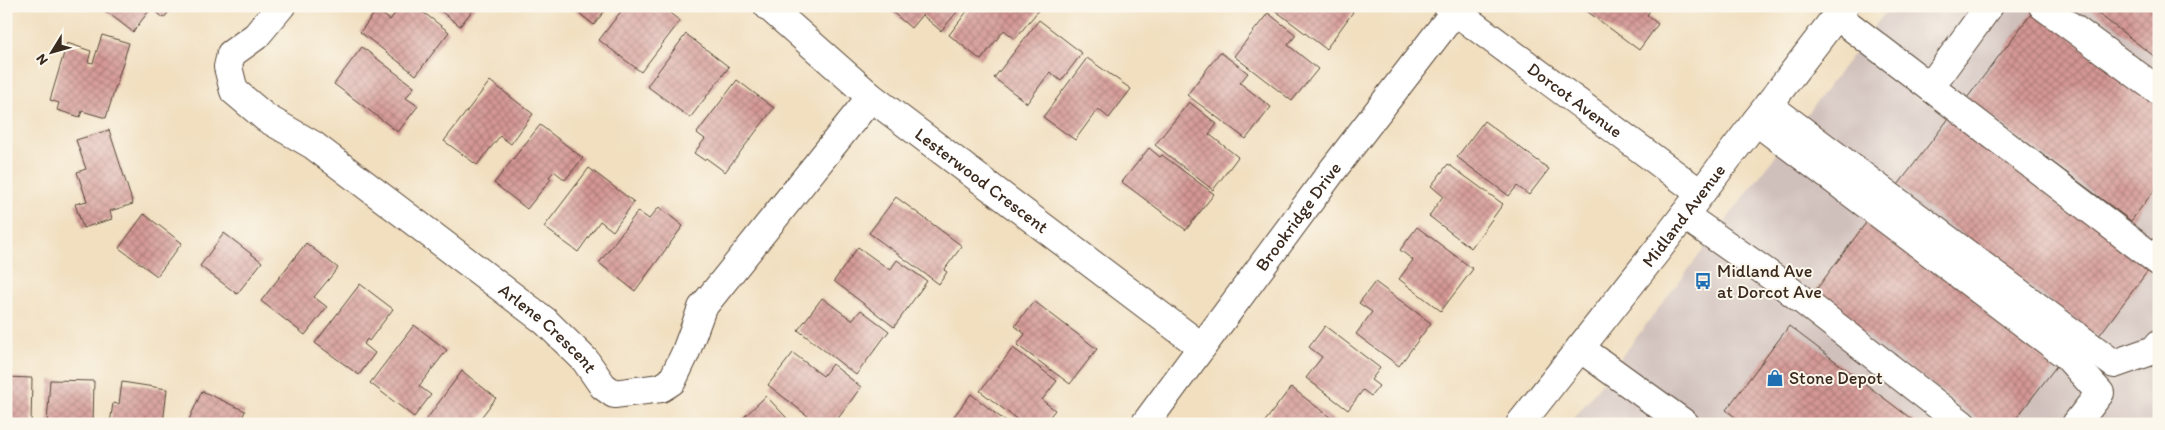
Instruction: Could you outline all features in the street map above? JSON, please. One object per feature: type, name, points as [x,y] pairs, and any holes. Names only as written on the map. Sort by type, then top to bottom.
[{"type":"street","name":"Arlene Crescent","points":[[281,6],[256,36],[231,54],[228,67],[234,91],[266,118],[313,145],[545,321],[584,360],[603,386],[614,394],[660,388],[672,381],[685,354],[702,308],[871,97]]},
{"type":"street","name":"Lesterwood Crescent","points":[[768,6],[871,97],[1202,347]]},
{"type":"street","points":[[1938,76],[1989,6]]},
{"type":"street","points":[[2043,6],[2159,91]]},
{"type":"street","name":"Dorcot Avenue","points":[[1454,8],[1700,193]]},
{"type":"street","name":"Brookridge Drive","points":[[1145,424],[1454,8]]},
{"type":"street","points":[[1840,11],[2159,262]]},
{"type":"street","name":"Midland Avenue","points":[[1520,424],[1684,215],[1840,11]]},
{"type":"street","points":[[1762,113],[2114,364],[2154,350],[2159,344]]},
{"type":"street","points":[[1762,113],[2066,355],[2100,393],[2076,424]]},
{"type":"street","points":[[1684,215],[1774,278],[1962,424]]},
{"type":"street","points":[[1580,348],[1684,424]]},
{"type":"shaded area","points":[[1890,6],[2159,6],[2159,424],[1570,424]]},
{"type":"building","points":[[99,6],[173,6],[164,18],[151,8],[133,32]]},
{"type":"building","points":[[401,6],[415,6],[449,32],[416,75],[360,32],[377,10],[390,20]]},
{"type":"building","points":[[434,6],[476,6],[460,26]]},
{"type":"building","points":[[570,6],[608,6],[594,25]]},
{"type":"building","points":[[625,6],[661,6],[680,21],[641,72],[599,40]]},
{"type":"building","points":[[892,6],[962,6],[941,31],[922,15],[911,28],[890,10]]},
{"type":"building","points":[[971,6],[1032,6],[1038,11],[1015,39],[1004,30],[981,60],[949,35]]},
{"type":"building","points":[[1274,6],[1346,6],[1353,12],[1326,49],[1272,8]]},
{"type":"building","points":[[1580,6],[1653,6],[1647,15],[1658,24],[1639,50]]},
{"type":"building","points":[[2087,6],[2159,6],[2159,60],[2104,18]]},
{"type":"building","points":[[2034,10],[2159,104],[2159,184],[2131,221],[1967,98]]},
{"type":"building","points":[[1268,13],[1296,35],[1288,45],[1318,69],[1292,101],[1234,56]]},
{"type":"building","points":[[1039,20],[1082,53],[1061,81],[1050,72],[1027,103],[994,78]]},
{"type":"building","points":[[686,34],[729,67],[690,118],[647,86]]},
{"type":"building","points":[[102,35],[129,43],[106,118],[82,111],[80,117],[57,110],[59,103],[50,100],[67,43],[91,51],[88,62],[93,63]]},
{"type":"building","points":[[362,47],[414,87],[406,98],[418,106],[398,132],[334,84]]},
{"type":"building","points":[[1220,52],[1248,73],[1240,83],[1271,107],[1246,139],[1187,95]]},
{"type":"building","points":[[1087,58],[1131,89],[1109,118],[1098,109],[1075,140],[1043,117]]},
{"type":"building","points":[[737,80],[774,108],[725,172],[706,158],[704,160],[694,153],[705,139],[697,133]]},
{"type":"building","points":[[490,81],[533,114],[511,144],[500,136],[477,165],[444,141]]},
{"type":"building","points":[[1189,102],[1217,124],[1209,134],[1238,157],[1213,190],[1155,145]]},
{"type":"building","points":[[1953,113],[2153,264],[2098,337],[1898,185]]},
{"type":"building","points":[[1484,121],[1549,169],[1529,195],[1517,186],[1509,196],[1457,157]]},
{"type":"building","points":[[540,125],[583,158],[565,180],[554,171],[549,177],[551,179],[527,209],[494,183]]},
{"type":"building","points":[[109,130],[133,204],[110,211],[112,219],[83,228],[75,204],[87,201],[77,172],[86,169],[76,140]]},
{"type":"building","points":[[1149,148],[1160,157],[1162,155],[1214,194],[1186,230],[1122,182]]},
{"type":"building","points":[[1448,164],[1503,204],[1471,248],[1429,216],[1443,196],[1431,186]]},
{"type":"building","points":[[589,168],[634,202],[613,231],[600,221],[578,252],[544,227]]},
{"type":"building","points":[[896,197],[962,246],[944,270],[947,272],[939,284],[869,233]]},
{"type":"building","points":[[659,207],[683,226],[635,291],[599,263],[638,211],[649,219]]},
{"type":"building","points":[[144,214],[182,243],[157,276],[119,248]]},
{"type":"building","points":[[1871,216],[2061,360],[2012,424],[1985,424],[1813,294]]},
{"type":"building","points":[[1417,227],[1473,269],[1441,311],[1399,279],[1413,260],[1400,250]]},
{"type":"building","points":[[224,233],[262,262],[237,294],[200,266]]},
{"type":"building","points":[[306,243],[338,268],[314,297],[327,307],[305,335],[261,301]]},
{"type":"building","points":[[858,247],[890,270],[897,260],[927,281],[894,327],[834,281]]},
{"type":"building","points":[[1375,282],[1431,323],[1399,366],[1356,334],[1372,312],[1359,303]]},
{"type":"building","points":[[360,284],[393,309],[369,341],[367,339],[364,344],[375,353],[359,375],[315,343]]},
{"type":"building","points":[[822,298],[852,320],[861,310],[889,331],[856,375],[798,330]]},
{"type":"building","points":[[1034,301],[1097,349],[1070,384],[1017,345],[1025,334],[1015,326]]},
{"type":"building","points":[[414,325],[447,350],[419,386],[431,395],[414,417],[370,383]]},
{"type":"building","points":[[1325,326],[1380,368],[1371,380],[1379,386],[1371,396],[1363,390],[1348,410],[1306,378],[1322,357],[1309,347]]},
{"type":"building","points":[[1789,326],[1918,424],[1744,424],[1726,410]]},
{"type":"building","points":[[1013,348],[1057,381],[1042,400],[1055,410],[1044,424],[1023,424],[980,391]]},
{"type":"building","points":[[793,353],[823,376],[832,364],[861,387],[834,424],[818,424],[768,385]]},
{"type":"building","points":[[462,371],[496,398],[476,424],[423,424]]},
{"type":"building","points":[[6,377],[32,378],[31,424],[6,424]]},
{"type":"building","points":[[50,380],[94,381],[93,424],[47,424]]},
{"type":"building","points":[[122,382],[167,389],[163,424],[110,424],[113,403],[119,404]]},
{"type":"building","points":[[1291,387],[1313,404],[1339,424],[1263,424]]},
{"type":"building","points":[[202,391],[245,411],[240,424],[187,424]]},
{"type":"building","points":[[971,394],[991,410],[1009,424],[948,424]]},
{"type":"building","points":[[766,396],[792,424],[743,424],[740,421]]},
{"type":"place","name":"Midland Ave at Dorcot Ave","points":[[1703,281]]},
{"type":"place","name":"Stone Depot","points":[[1775,378]]}]
